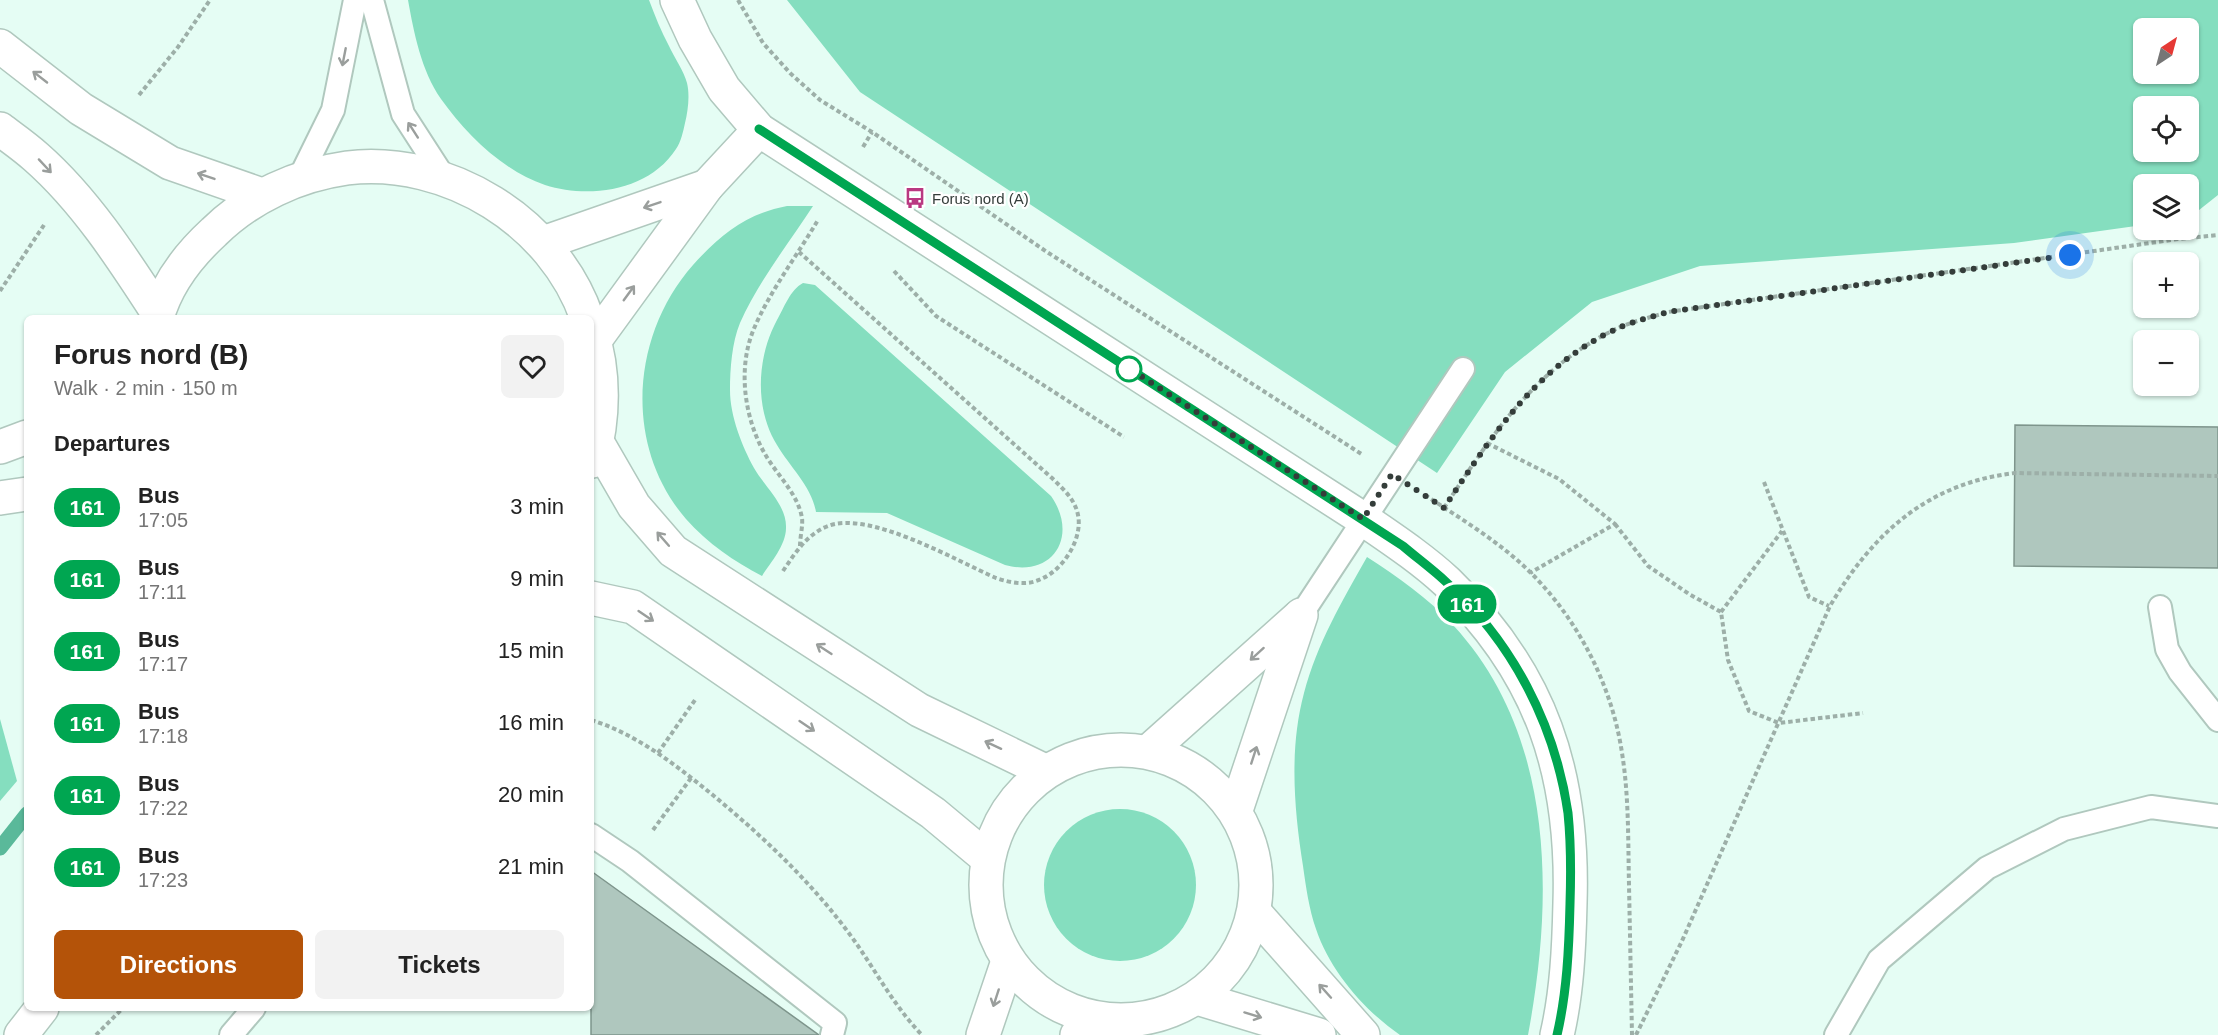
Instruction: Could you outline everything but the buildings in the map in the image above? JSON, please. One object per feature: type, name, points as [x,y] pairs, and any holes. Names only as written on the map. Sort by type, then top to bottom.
[{"type":"street","points":[[677,0],[695,39],[724,89],[759,129],[1403,546],[1446,582],[1478,615],[1509,655],[1537,704],[1553,748],[1568,813],[1569,943],[1557,1035]]},
{"type":"street","points":[[0,46],[81,109],[170,163],[262,195]]},
{"type":"street","points":[[0,129],[38,158],[82,206],[119,254],[156,315]]},
{"type":"street","points":[[594,325],[707,186],[759,129]]},
{"type":"street","points":[[157,315],[176,277],[200,245],[228,218],[262,195],[299,179],[348,168],[397,168],[445,179],[481,195],[514,217],[543,243],[566,272],[585,315]]},
{"type":"street","points":[[543,243],[707,186]]},
{"type":"street","points":[[594,344],[600,374],[601,408],[594,453],[634,506],[673,551],[919,710],[1046,771]]},
{"type":"street","points":[[0,447],[24,438]]},
{"type":"street","points":[[0,498],[24,494]]},
{"type":"street","points":[[594,599],[633,607],[933,813],[987,858]]},
{"type":"street","points":[[1149,751],[1301,615]]},
{"type":"street","points":[[1236,810],[1301,615]]},
{"type":"street","points":[[1095,751],[1149,751],[1198,772],[1236,810],[1256,860],[1255,913],[1234,962],[1197,999],[1148,1019],[1086,1027],[1046,999],[1008,961],[987,911],[987,858],[1007,809],[1046,771],[1095,751]]},
{"type":"street","points":[[1255,913],[1364,1035]]},
{"type":"street","points":[[983,1035],[1008,961]]},
{"type":"street","points":[[1197,999],[1319,1035]]},
{"type":"street","points":[[21,1035],[40,1011]]},
{"type":"lane","points":[[299,179],[333,110],[355,0]]},
{"type":"lane","points":[[372,0],[403,114],[445,179]]},
{"type":"lane","points":[[1301,615],[1462,369]]},
{"type":"lane","points":[[2160,607],[2167,648],[2180,672],[2218,720]]},
{"type":"lane","points":[[1836,1035],[1880,960],[1987,868],[2064,829],[2151,807],[2218,816]]},
{"type":"lane","points":[[594,837],[630,861],[835,1023],[832,1035]]},
{"type":"lane","points":[[231,1035],[251,1011]]},
{"type":"path","points":[[133,102],[178,47],[210,0]]},
{"type":"path","points":[[738,0],[763,43],[790,73],[820,100],[872,132],[1047,252],[1444,508],[1487,443],[1528,392],[1562,363],[1612,331],[1668,312],[2178,239],[2218,236]]},
{"type":"path","points":[[800,546],[802,518],[792,493],[766,457],[752,424],[745,395],[745,362],[753,331],[821,216]]},
{"type":"path","points":[[0,291],[44,224]]},
{"type":"path","points":[[782,572],[800,546],[815,533],[829,525],[854,522],[877,526],[996,578],[1015,584],[1040,580],[1050,574],[1066,558],[1077,537],[1078,516],[1070,496],[1052,477],[799,252]]},
{"type":"path","points":[[887,263],[936,316],[1124,437]]},
{"type":"path","points":[[1487,443],[1559,479],[1615,524],[1648,566],[1689,594],[1721,612]]},
{"type":"path","points":[[1636,1035],[1682,941],[1830,606],[1849,573],[1892,526],[1942,494],[1992,476],[2015,473],[2218,476]]},
{"type":"path","points":[[1764,482],[1809,597],[1830,606]]},
{"type":"path","points":[[1530,573],[1615,524]]},
{"type":"path","points":[[1782,531],[1721,612],[1728,660],[1749,711],[1779,723],[1863,712]]},
{"type":"path","points":[[658,753],[696,698]]},
{"type":"path","points":[[594,721],[632,738],[658,753],[770,844],[808,883],[846,928],[900,1011],[922,1035]]},
{"type":"path","points":[[630,861],[691,778]]},
{"type":"path","points":[[96,1035],[120,1011]]},
{"type":"green space","points":[[408,0],[649,0],[687,83],[687,113],[678,146],[664,163],[650,174],[634,183],[617,188],[580,191],[545,185],[529,179],[487,150],[462,125],[441,99],[423,64]]},
{"type":"green space","points":[[787,0],[2218,0],[2218,195],[2199,210],[2199,174],[2133,174],[2133,226],[2014,243],[1700,266],[1592,302],[1505,372],[1437,473],[860,92]]},
{"type":"green space","points":[[787,206],[813,206],[747,308],[735,339],[730,373],[732,410],[741,441],[754,468],[783,511],[785,520],[784,541],[762,576],[732,558],[703,536],[686,519],[666,490],[652,458],[644,425],[643,391],[647,357],[657,324],[672,293],[693,265],[735,227],[759,214]]},
{"type":"green space","points":[[803,283],[815,285],[1051,496],[1059,511],[1062,525],[1061,539],[1056,550],[1048,559],[1036,565],[1022,567],[1005,565],[887,513],[816,512],[810,494],[770,431],[764,415],[761,382],[765,350],[770,334],[791,295]]},
{"type":"green space","points":[[1367,557],[1412,588],[1453,625],[1487,669],[1511,716],[1528,767],[1538,820],[1543,874],[1542,928],[1528,1035],[1400,1035],[1361,1002],[1330,960],[1316,929],[1307,890],[1295,801],[1295,757],[1299,714],[1309,675],[1323,640]]},
{"type":"green space","points":[[0,719],[17,781],[0,801]]},
{"type":"green space","points":[[1120,809],[1135,810],[1149,815],[1174,831],[1190,856],[1195,870],[1195,900],[1190,914],[1174,939],[1149,955],[1135,960],[1120,961],[1105,960],[1091,955],[1066,939],[1050,914],[1045,900],[1044,885],[1045,870],[1050,856],[1066,831],[1091,815],[1105,810]]},
{"type":"waterway","points":[[0,848],[24,818]]},
{"type":"bus line","name":"161","points":[[759,129],[1403,546],[1446,582],[1478,615],[1509,655],[1537,704],[1553,748],[1568,813],[1569,943],[1557,1035]]},
{"type":"place","name":"Forus nord (A)","points":[[915,198]]},
{"type":"route","points":[[1129,369],[1122,364],[1363,519],[1392,474],[1444,508],[1487,443],[1528,392],[1553,370],[1612,331],[1668,312],[2070,255]]}]
